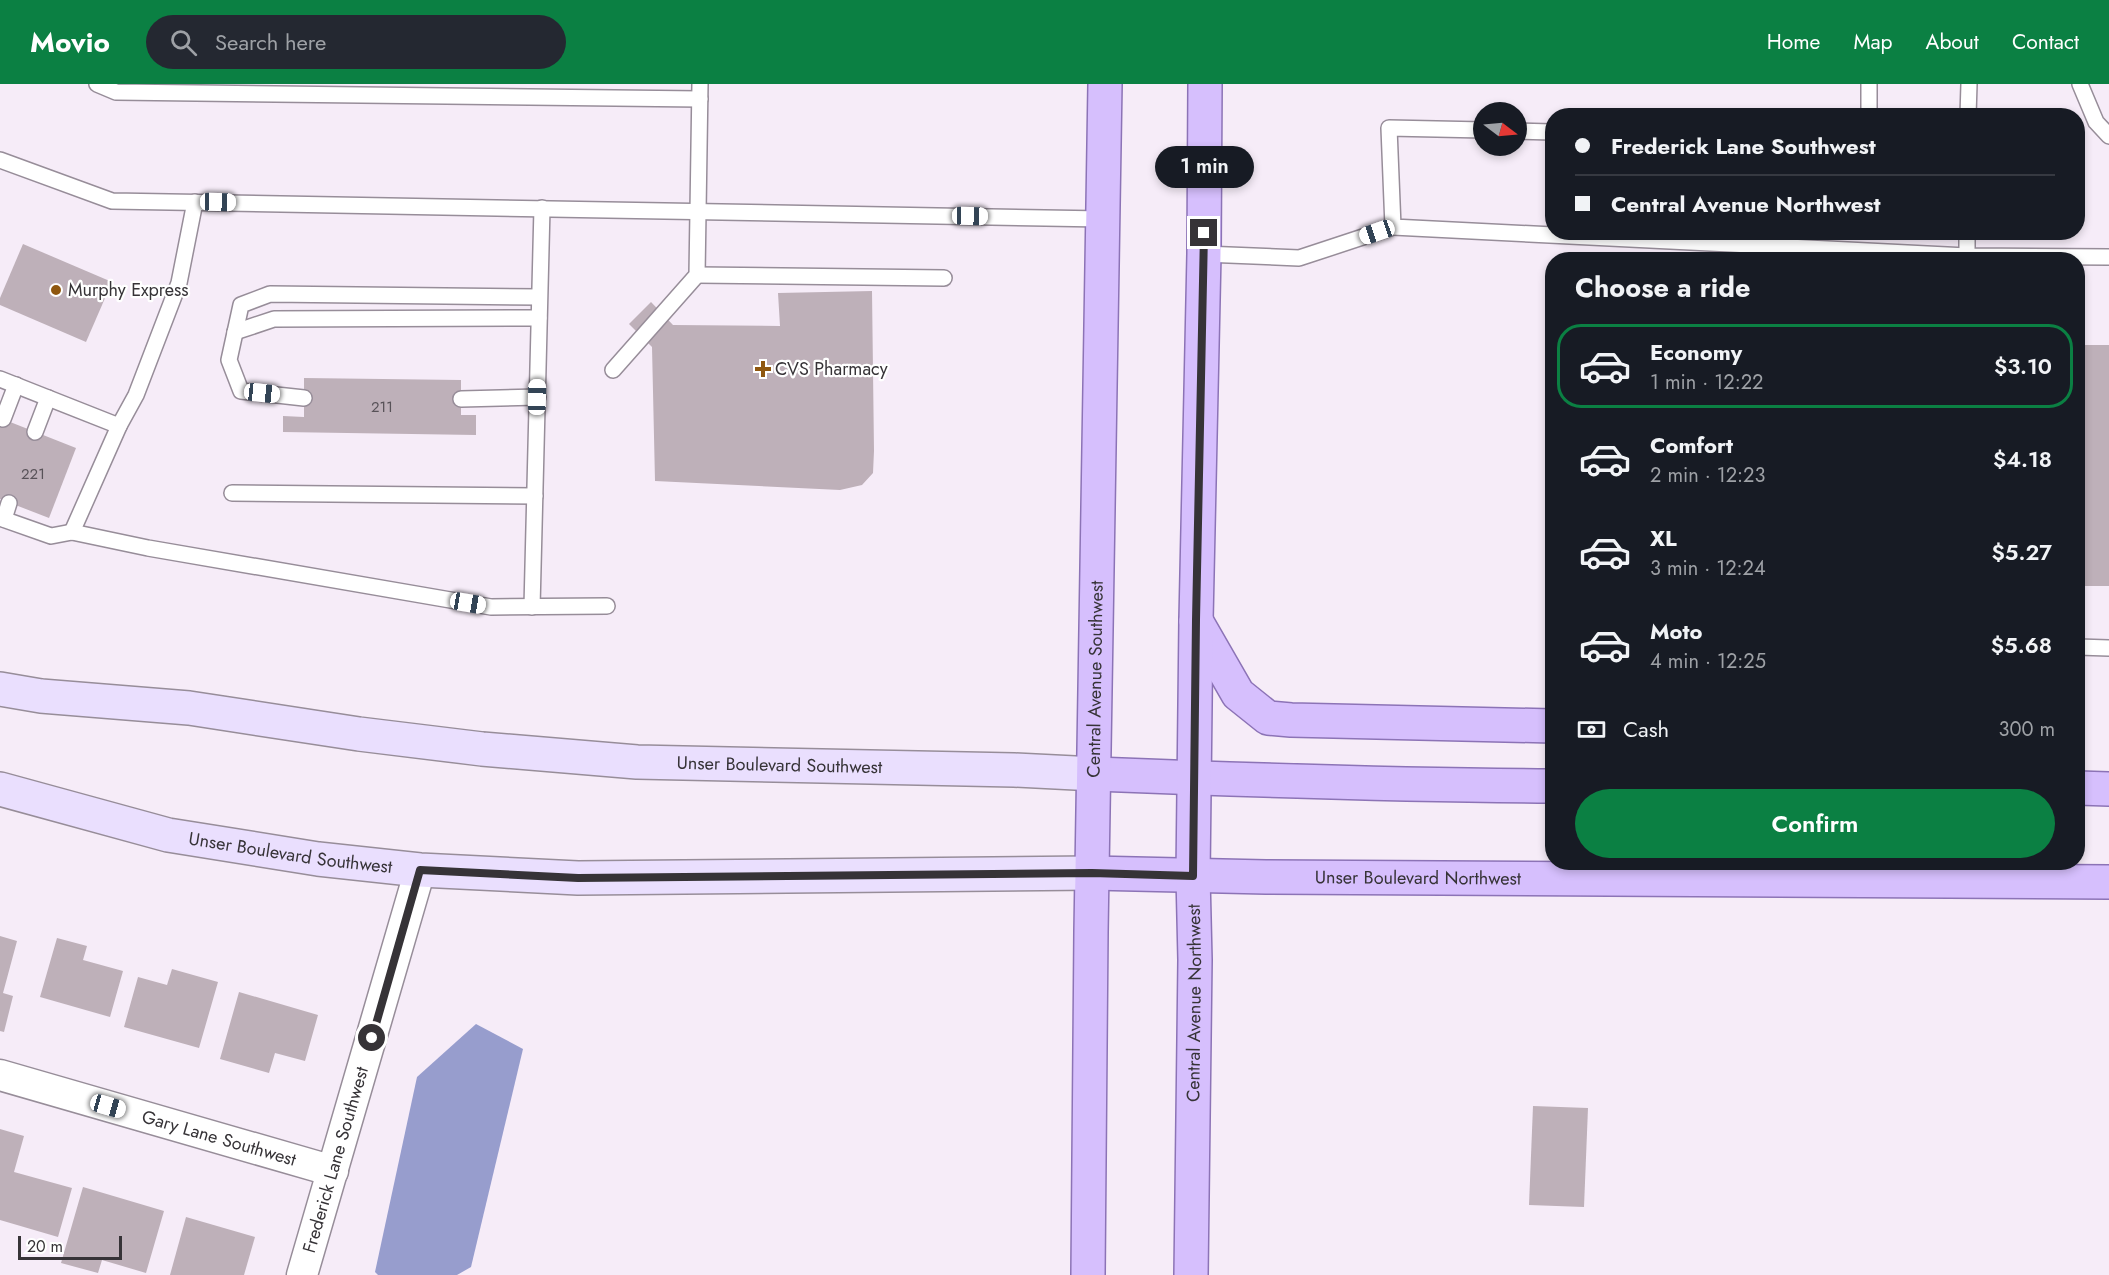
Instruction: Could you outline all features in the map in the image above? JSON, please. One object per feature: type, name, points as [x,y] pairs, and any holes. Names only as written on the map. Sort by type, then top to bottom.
[{"type":"main road","name":"Central Avenue Southwest","points":[[1088,1275],[1105,84]]},
{"type":"main road","name":"Central Avenue Northwest","points":[[1191,1275],[1195,960],[1194,778],[1204,254],[1204,84]]},
{"type":"main road","points":[[1196,620],[1238,694],[1269,718],[1545,726]]},
{"type":"main road","name":"Unser Boulevard Southwest","points":[[0,689],[41,696],[189,708],[359,734],[482,749],[625,761],[1095,774]]},
{"type":"main road","points":[[1095,774],[1388,785],[1545,786]]},
{"type":"main road","name":"Unser Boulevard Southwest","points":[[0,789],[168,835],[318,859],[420,870],[578,878],[1092,873]]},
{"type":"main road","points":[[2085,789],[2109,789]]},
{"type":"main road","name":"Unser Boulevard Northwest","points":[[1092,873],[1193,876],[2109,882]]},
{"type":"street","name":"Frederick Lane Southwest","points":[[302,1275],[420,870]]},
{"type":"street","name":"Gary Lane Southwest","points":[[0,1076],[333,1171]]},
{"type":"lane","points":[[97,84],[116,92],[700,92],[697,275],[613,370]]},
{"type":"lane","points":[[1869,84],[1869,108]]},
{"type":"lane","points":[[1968,108],[1969,84]]},
{"type":"lane","points":[[2080,84],[2096,122],[2109,136]]},
{"type":"lane","points":[[1393,227],[1389,128],[1473,130]]},
{"type":"lane","points":[[1527,131],[1545,132]]},
{"type":"lane","points":[[0,160],[112,201],[1103,219]]},
{"type":"lane","points":[[72,532],[119,426],[136,395],[179,283],[195,202]]},
{"type":"lane","points":[[532,607],[542,208]]},
{"type":"lane","points":[[1204,254],[1299,258],[1393,227],[1545,237]]},
{"type":"lane","points":[[1582,240],[1756,252]]},
{"type":"lane","points":[[2085,257],[2109,257]]},
{"type":"lane","points":[[697,275],[944,278]]},
{"type":"lane","points":[[304,398],[241,391],[229,360],[241,305],[270,294],[538,297]]},
{"type":"lane","points":[[235,332],[274,319],[539,318]]},
{"type":"lane","points":[[0,379],[119,426]]},
{"type":"lane","points":[[3,419],[16,385]]},
{"type":"lane","points":[[461,399],[537,397]]},
{"type":"lane","points":[[35,432],[48,398]]},
{"type":"lane","points":[[232,493],[535,496]]},
{"type":"lane","points":[[9,502],[2,518],[51,536],[72,532],[148,548],[491,607],[607,606]]},
{"type":"lane","points":[[2085,647],[2109,648]]},
{"type":"water","points":[[476,1024],[523,1049],[471,1267],[457,1275],[378,1275],[375,1272],[417,1077]]},
{"type":"building","name":"Murphy Express","points":[[23,244],[112,282],[86,342],[0,305],[0,298]]},
{"type":"building","name":"CVS Pharmacy","points":[[872,291],[873,473],[862,485],[840,490],[655,481],[652,347],[629,324],[651,302],[673,325],[780,326],[778,293]]},
{"type":"building","points":[[2085,345],[2109,345],[2109,586],[2085,586]]},
{"type":"building","points":[[304,378],[461,380],[461,415],[476,415],[476,435],[283,432],[283,416],[304,417]]},
{"type":"building","points":[[0,418],[76,448],[49,518],[0,499]]},
{"type":"building","points":[[0,936],[17,941],[3,993],[13,996],[4,1032],[0,1031]]},
{"type":"building","points":[[57,938],[87,946],[83,960],[123,971],[110,1017],[40,997]]},
{"type":"building","points":[[172,969],[218,982],[199,1048],[124,1027],[138,977],[167,985]]},
{"type":"building","points":[[239,992],[318,1015],[305,1061],[275,1053],[269,1073],[220,1059]]},
{"type":"building","points":[[1533,1106],[1588,1108],[1584,1207],[1529,1205]]},
{"type":"building","points":[[0,1129],[24,1136],[14,1172],[72,1188],[58,1237],[0,1220]]},
{"type":"building","points":[[83,1187],[164,1211],[146,1273],[102,1260],[98,1273],[61,1263]]},
{"type":"building","points":[[186,1217],[255,1237],[244,1275],[170,1275]]},
{"type":"place","name":"Murphy Express","points":[[56,290]]},
{"type":"place","name":"CVS Pharmacy","points":[[763,369]]},
{"type":"route","points":[[372,1038],[420,870],[578,878],[1092,873],[1193,876],[1204,233]]}]
